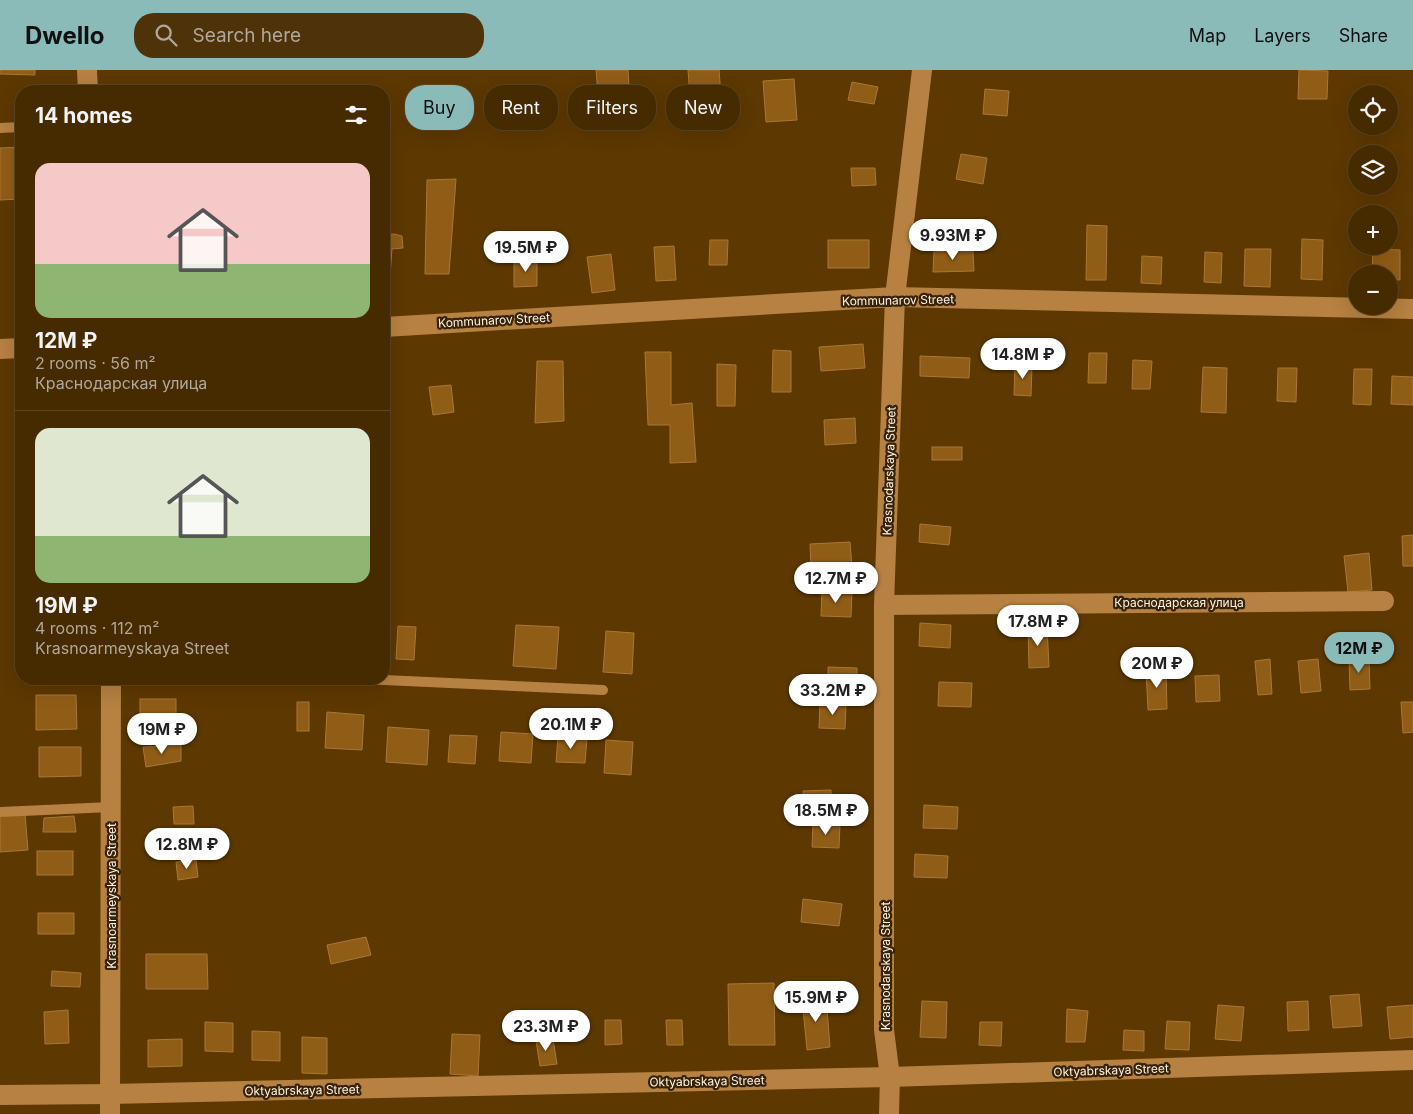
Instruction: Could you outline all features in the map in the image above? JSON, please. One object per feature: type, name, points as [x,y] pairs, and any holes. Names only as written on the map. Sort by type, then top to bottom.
[{"type":"street","points":[[87,70],[88,85]]},
{"type":"street","name":"Krasnodarskaya Street","points":[[889,1114],[890,1077],[884,1030],[884,605],[894,297],[922,70]]},
{"type":"street","name":"Kommunarov Street","points":[[390,327],[894,297],[1413,309]]},
{"type":"street","points":[[0,349],[15,348]]},
{"type":"street","name":"Краснодарская улица","points":[[884,605],[1384,601]]},
{"type":"street","name":"Krasnoarmeyskaya Street","points":[[110,1104],[111,685]]},
{"type":"street","name":"Oktyabrskaya Street","points":[[0,1095],[110,1104],[1413,1060]]},
{"type":"lane","points":[[0,128],[15,127]]},
{"type":"lane","points":[[390,680],[603,690]]},
{"type":"lane","points":[[0,812],[111,807]]},
{"type":"building","points":[[0,70],[35,70],[35,75],[0,74]]},
{"type":"building","points":[[596,70],[628,70],[629,85],[597,85]]},
{"type":"building","points":[[688,70],[719,70],[720,85],[689,85]]},
{"type":"building","points":[[1299,70],[1328,71],[1327,99],[1298,99]]},
{"type":"building","points":[[794,79],[797,120],[766,122],[763,81]]},
{"type":"building","points":[[852,82],[878,87],[874,104],[848,100]]},
{"type":"building","points":[[985,89],[1009,91],[1007,116],[983,114]]},
{"type":"building","points":[[15,147],[15,199],[0,200],[0,148]]},
{"type":"building","points":[[961,154],[987,158],[983,184],[956,179]]},
{"type":"building","points":[[851,168],[875,168],[876,185],[852,186]]},
{"type":"building","points":[[456,179],[449,274],[425,274],[427,180]]},
{"type":"building","points":[[1087,225],[1107,226],[1106,280],[1086,280]]},
{"type":"building","points":[[390,234],[402,236],[403,248],[392,249],[390,276]]},
{"type":"building","points":[[1302,239],[1323,240],[1322,280],[1301,279]]},
{"type":"building","points":[[710,240],[728,240],[727,265],[709,265]]},
{"type":"building","points":[[828,240],[869,240],[869,268],[828,268]]},
{"type":"building","points":[[674,246],[676,280],[656,281],[654,247]]},
{"type":"building","points":[[1245,249],[1271,249],[1270,287],[1244,286]]},
{"type":"building","points":[[1398,250],[1400,250],[1400,280],[1398,280],[1398,265],[1372,265],[1373,255],[1398,255]]},
{"type":"building","points":[[934,251],[973,251],[974,271],[933,272]]},
{"type":"building","points":[[1205,252],[1222,253],[1221,283],[1204,282]]},
{"type":"building","points":[[611,254],[615,290],[592,293],[587,257]]},
{"type":"building","points":[[1142,256],[1162,257],[1161,284],[1141,283]]},
{"type":"building","points":[[537,259],[537,286],[514,287],[514,260]]},
{"type":"building","points":[[863,344],[865,368],[821,371],[819,347]]},
{"type":"building","points":[[773,350],[791,351],[791,392],[772,392]]},
{"type":"building","points":[[645,352],[671,352],[671,405],[692,403],[696,462],[670,463],[670,425],[648,425]]},
{"type":"building","points":[[1089,353],[1107,353],[1106,383],[1088,383]]},
{"type":"building","points":[[920,356],[970,358],[969,378],[920,376]]},
{"type":"building","points":[[1133,360],[1152,361],[1150,389],[1132,389]]},
{"type":"building","points":[[537,361],[563,361],[564,421],[535,423]]},
{"type":"building","points":[[717,364],[736,365],[735,406],[717,406]]},
{"type":"building","points":[[1015,365],[1032,366],[1031,396],[1014,395]]},
{"type":"building","points":[[1203,367],[1227,368],[1226,413],[1201,412]]},
{"type":"building","points":[[1278,368],[1297,368],[1296,402],[1277,401]]},
{"type":"building","points":[[1354,369],[1372,369],[1371,405],[1353,404]]},
{"type":"building","points":[[1392,376],[1413,377],[1413,405],[1391,404]]},
{"type":"building","points":[[451,385],[454,412],[433,415],[429,387]]},
{"type":"building","points":[[855,418],[856,443],[825,445],[824,420]]},
{"type":"building","points":[[932,447],[962,447],[962,460],[932,460]]},
{"type":"building","points":[[920,524],[951,527],[949,545],[919,542]]},
{"type":"building","points":[[1413,535],[1413,566],[1403,566],[1402,536]]},
{"type":"building","points":[[850,542],[852,567],[811,569],[810,544]]},
{"type":"building","points":[[1369,553],[1372,590],[1348,592],[1344,556]]},
{"type":"building","points":[[822,590],[852,591],[851,617],[821,616]]},
{"type":"building","points":[[920,623],[951,625],[950,648],[919,646]]},
{"type":"building","points":[[516,625],[559,627],[556,669],[513,666]]},
{"type":"building","points":[[398,626],[416,627],[414,660],[396,659]]},
{"type":"building","points":[[1047,626],[1049,667],[1029,668],[1028,627]]},
{"type":"building","points":[[606,631],[634,633],[632,674],[603,672]]},
{"type":"building","points":[[1270,659],[1272,694],[1258,695],[1255,661]]},
{"type":"building","points":[[1318,659],[1321,691],[1301,693],[1298,661]]},
{"type":"building","points":[[1349,659],[1369,659],[1370,689],[1350,690]]},
{"type":"building","points":[[828,667],[857,668],[857,689],[828,688]]},
{"type":"building","points":[[1166,669],[1167,709],[1148,710],[1146,670]]},
{"type":"building","points":[[1219,675],[1220,701],[1196,702],[1195,676]]},
{"type":"building","points":[[939,682],[972,683],[971,707],[938,706]]},
{"type":"building","points":[[36,695],[76,695],[77,729],[36,730]]},
{"type":"building","points":[[140,699],[176,699],[176,716],[140,716]]},
{"type":"building","points":[[297,702],[309,702],[309,731],[297,731]]},
{"type":"building","points":[[1401,702],[1413,702],[1413,732],[1403,733]]},
{"type":"building","points":[[820,704],[846,705],[845,729],[819,728]]},
{"type":"building","points":[[327,712],[364,715],[362,750],[325,748]]},
{"type":"building","points":[[388,727],[429,730],[427,765],[386,762]]},
{"type":"building","points":[[501,732],[533,734],[531,763],[499,761]]},
{"type":"building","points":[[450,735],[477,736],[475,764],[448,762]]},
{"type":"building","points":[[558,737],[587,739],[585,763],[556,762]]},
{"type":"building","points":[[606,740],[633,742],[631,775],[604,773]]},
{"type":"building","points":[[181,745],[181,761],[146,767],[143,747]]},
{"type":"building","points":[[39,747],[81,747],[81,776],[39,777]]},
{"type":"building","points":[[831,790],[831,806],[804,807],[803,791]]},
{"type":"building","points":[[924,805],[958,807],[957,829],[923,828]]},
{"type":"building","points":[[193,806],[194,824],[174,824],[173,807]]},
{"type":"building","points":[[25,814],[28,850],[0,852],[0,816]]},
{"type":"building","points":[[74,816],[76,832],[43,832],[44,818]]},
{"type":"building","points":[[813,823],[840,824],[839,848],[812,847]]},
{"type":"building","points":[[37,851],[73,851],[73,875],[37,875]]},
{"type":"building","points":[[915,854],[948,856],[947,878],[914,877]]},
{"type":"building","points":[[196,860],[198,877],[178,880],[176,862]]},
{"type":"building","points":[[803,899],[842,904],[839,926],[801,922]]},
{"type":"building","points":[[38,913],[74,913],[74,934],[38,934]]},
{"type":"building","points":[[366,937],[371,955],[331,964],[327,945]]},
{"type":"building","points":[[146,954],[207,954],[208,989],[146,989]]},
{"type":"building","points":[[52,971],[81,973],[80,987],[51,986]]},
{"type":"building","points":[[774,983],[775,1045],[729,1045],[728,984]]},
{"type":"building","points":[[1359,994],[1362,1026],[1333,1028],[1330,996]]},
{"type":"building","points":[[826,996],[830,1047],[807,1050],[802,998]]},
{"type":"building","points":[[922,1001],[947,1002],[946,1038],[920,1037]]},
{"type":"building","points":[[1308,1001],[1309,1030],[1288,1031],[1287,1002]]},
{"type":"building","points":[[1218,1005],[1244,1007],[1241,1041],[1215,1039]]},
{"type":"building","points":[[1413,1005],[1413,1037],[1390,1039],[1387,1007]]},
{"type":"building","points":[[1067,1009],[1088,1011],[1085,1042],[1066,1042]]},
{"type":"building","points":[[68,1010],[69,1043],[45,1044],[44,1012]]},
{"type":"building","points":[[605,1020],[621,1020],[622,1044],[605,1045]]},
{"type":"building","points":[[666,1020],[682,1020],[683,1045],[667,1045]]},
{"type":"building","points":[[1167,1021],[1190,1022],[1189,1050],[1165,1049]]},
{"type":"building","points":[[205,1022],[233,1023],[233,1052],[205,1051]]},
{"type":"building","points":[[980,1022],[1002,1022],[1001,1046],[979,1045]]},
{"type":"building","points":[[1124,1030],[1144,1031],[1144,1051],[1123,1050]]},
{"type":"building","points":[[252,1031],[280,1032],[280,1061],[252,1060]]},
{"type":"building","points":[[452,1034],[480,1035],[478,1076],[450,1074]]},
{"type":"building","points":[[302,1037],[327,1038],[327,1074],[302,1073]]},
{"type":"building","points":[[182,1039],[182,1066],[148,1067],[148,1040]]},
{"type":"building","points":[[553,1039],[557,1064],[540,1066],[536,1041]]}]
